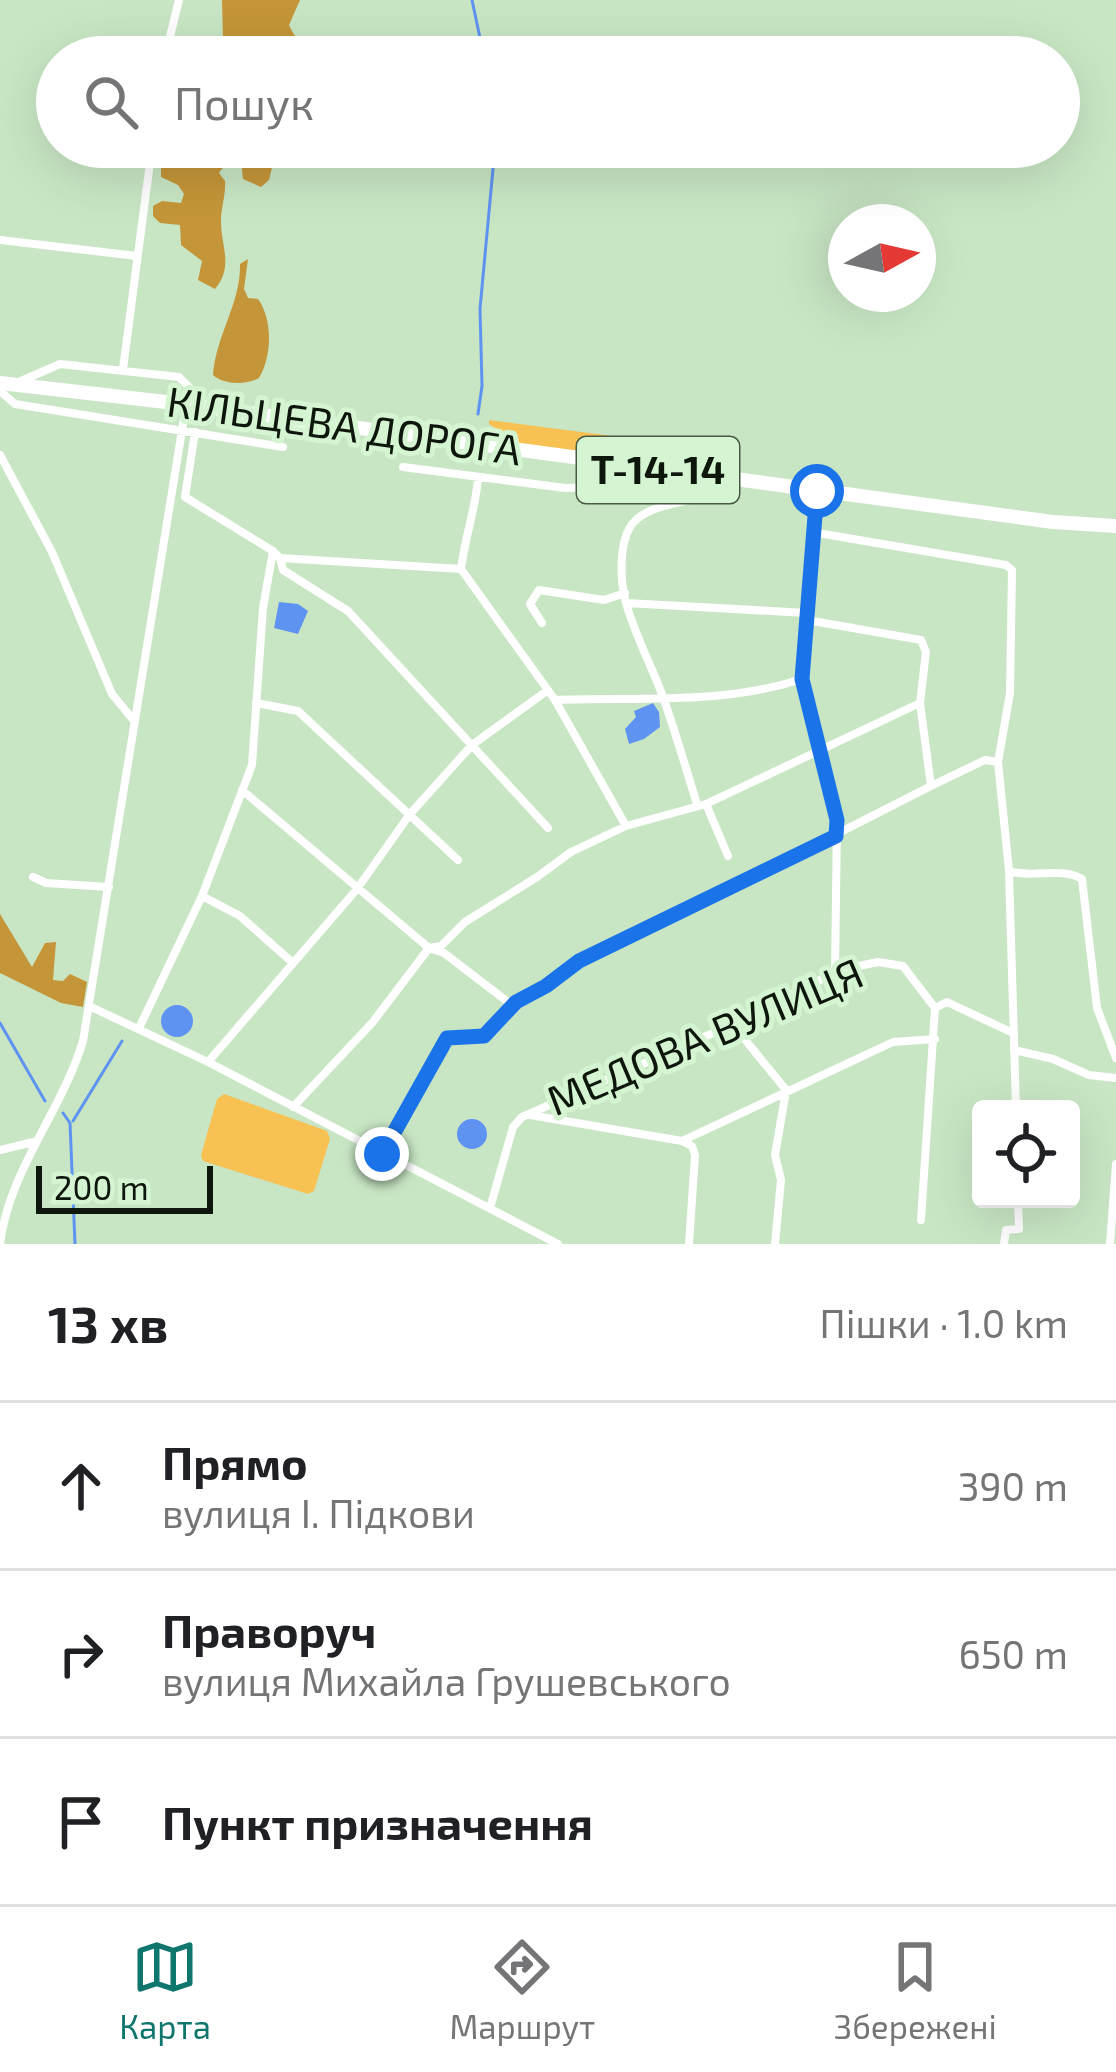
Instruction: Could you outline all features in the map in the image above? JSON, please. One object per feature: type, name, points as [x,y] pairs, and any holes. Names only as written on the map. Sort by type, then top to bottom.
[{"type":"highway","name":"КІЛЬЦЕВА ДОРОГА","points":[[5,386],[166,402],[719,484],[1116,526]]},
{"type":"street","points":[[170,36],[179,0]]},
{"type":"street","points":[[123,369],[149,168]]},
{"type":"street","points":[[0,240],[137,256]]},
{"type":"street","points":[[0,1244],[2,1216],[75,1068],[89,1006],[109,887],[135,722],[182,429],[189,387],[179,376],[60,364],[5,386],[15,404],[182,429],[283,447]]},
{"type":"street","points":[[195,432],[184,497],[276,555],[460,569]]},
{"type":"street","points":[[0,454],[52,552],[112,694],[135,722]]},
{"type":"street","points":[[403,467],[565,488],[719,484]]},
{"type":"street","points":[[478,479],[475,515],[465,535],[460,569],[555,700],[626,826]]},
{"type":"street","points":[[719,484],[706,497],[636,519],[627,532],[625,598],[702,804],[728,856]]},
{"type":"street","points":[[817,491],[802,679],[837,820],[835,972]]},
{"type":"street","points":[[812,532],[1006,565],[1012,570],[1010,693],[998,762],[1009,871],[1016,1100]]},
{"type":"street","points":[[139,1028],[202,896],[252,765],[263,602],[276,555]]},
{"type":"street","points":[[276,555],[283,570],[348,611],[548,828]]},
{"type":"street","points":[[542,623],[530,604],[539,590],[604,600],[625,598],[807,616],[921,640],[926,652],[920,703],[931,786]]},
{"type":"street","points":[[555,700],[710,699],[767,691],[802,679]]},
{"type":"street","points":[[208,1062],[357,889],[410,814],[472,745],[548,690]]},
{"type":"street","points":[[256,703],[298,710],[458,860]]},
{"type":"street","points":[[293,1107],[372,1023],[429,948],[441,946],[465,922],[571,852],[626,826],[702,804],[920,703]]},
{"type":"street","points":[[382,1154],[447,1038],[484,1036],[513,1005],[579,961],[836,836],[848,825],[986,760],[998,762]]},
{"type":"street","points":[[242,790],[429,948],[444,953],[513,1005]]},
{"type":"street","points":[[1009,871],[1028,876],[1069,872],[1082,879],[1097,1008],[1116,1058]]},
{"type":"street","points":[[33,877],[46,883],[109,887]]},
{"type":"street","points":[[202,896],[240,916],[293,963]]},
{"type":"street","name":"МЕДОВА ВУЛИЦЯ","points":[[490,1208],[513,1126],[526,1114],[729,1027],[835,972],[878,962],[897,963],[911,974],[934,1008]]},
{"type":"street","points":[[921,1220],[934,1008],[947,1002],[1013,1033]]},
{"type":"street","points":[[89,1006],[208,1062],[558,1244]]},
{"type":"street","points":[[729,1027],[738,1031],[786,1090],[775,1155],[781,1180],[775,1244]]},
{"type":"street","points":[[682,1141],[893,1042],[935,1039]]},
{"type":"street","points":[[1015,1050],[1053,1059],[1089,1075],[1116,1078]]},
{"type":"street","points":[[526,1114],[692,1146],[689,1244]]},
{"type":"street","points":[[0,1150],[35,1142]]},
{"type":"street","points":[[1110,1244],[1116,1164]]},
{"type":"street","points":[[1004,1244],[1006,1230],[1018,1229],[1018,1208]]},
{"type":"shaded area","points":[[222,0],[300,0],[289,25],[294,36],[223,36]]},
{"type":"shaded area","points":[[161,168],[223,168],[219,173],[225,181],[221,221],[225,264],[215,289],[198,280],[202,261],[181,245],[180,225],[160,223],[153,216],[153,206],[162,201],[181,203],[184,194],[178,185],[161,177]]},
{"type":"shaded area","points":[[242,168],[272,168],[261,187],[243,179]]},
{"type":"shaded area","points":[[248,259],[244,289],[263,308],[268,349],[259,378],[229,382],[213,375],[215,360],[237,292],[240,264]]},
{"type":"shaded area","points":[[489,420],[690,446],[692,441],[706,445],[710,456],[700,467],[501,442],[501,432]]},
{"type":"shaded area","points":[[0,914],[32,967],[45,943],[56,942],[53,980],[63,981],[70,974],[87,982],[83,1007],[61,1003],[0,973]]},
{"type":"shaded area","points":[[224,1094],[327,1131],[330,1139],[314,1191],[308,1194],[203,1161],[217,1099]]},
{"type":"water","points":[[279,602],[298,604],[308,611],[298,634],[274,628]]},
{"type":"water","points":[[653,703],[660,727],[629,744],[625,729],[636,717],[634,711]]},
{"type":"water","points":[[177,1005],[188,1010],[193,1021],[188,1032],[177,1037],[166,1032],[161,1021],[166,1010]]},
{"type":"water","points":[[472,1119],[483,1123],[487,1134],[483,1145],[472,1149],[461,1145],[457,1134],[461,1123]]},
{"type":"waterway","points":[[472,0],[480,36]]},
{"type":"waterway","points":[[478,414],[480,309],[493,168]]},
{"type":"waterway","points":[[0,1023],[45,1101]]},
{"type":"waterway","points":[[73,1121],[122,1041]]},
{"type":"waterway","points":[[63,1113],[70,1123],[75,1244]]},
{"type":"route","points":[[382,1154],[447,1038],[484,1036],[516,1002],[579,961],[836,836],[837,820],[802,679],[817,491]]}]
